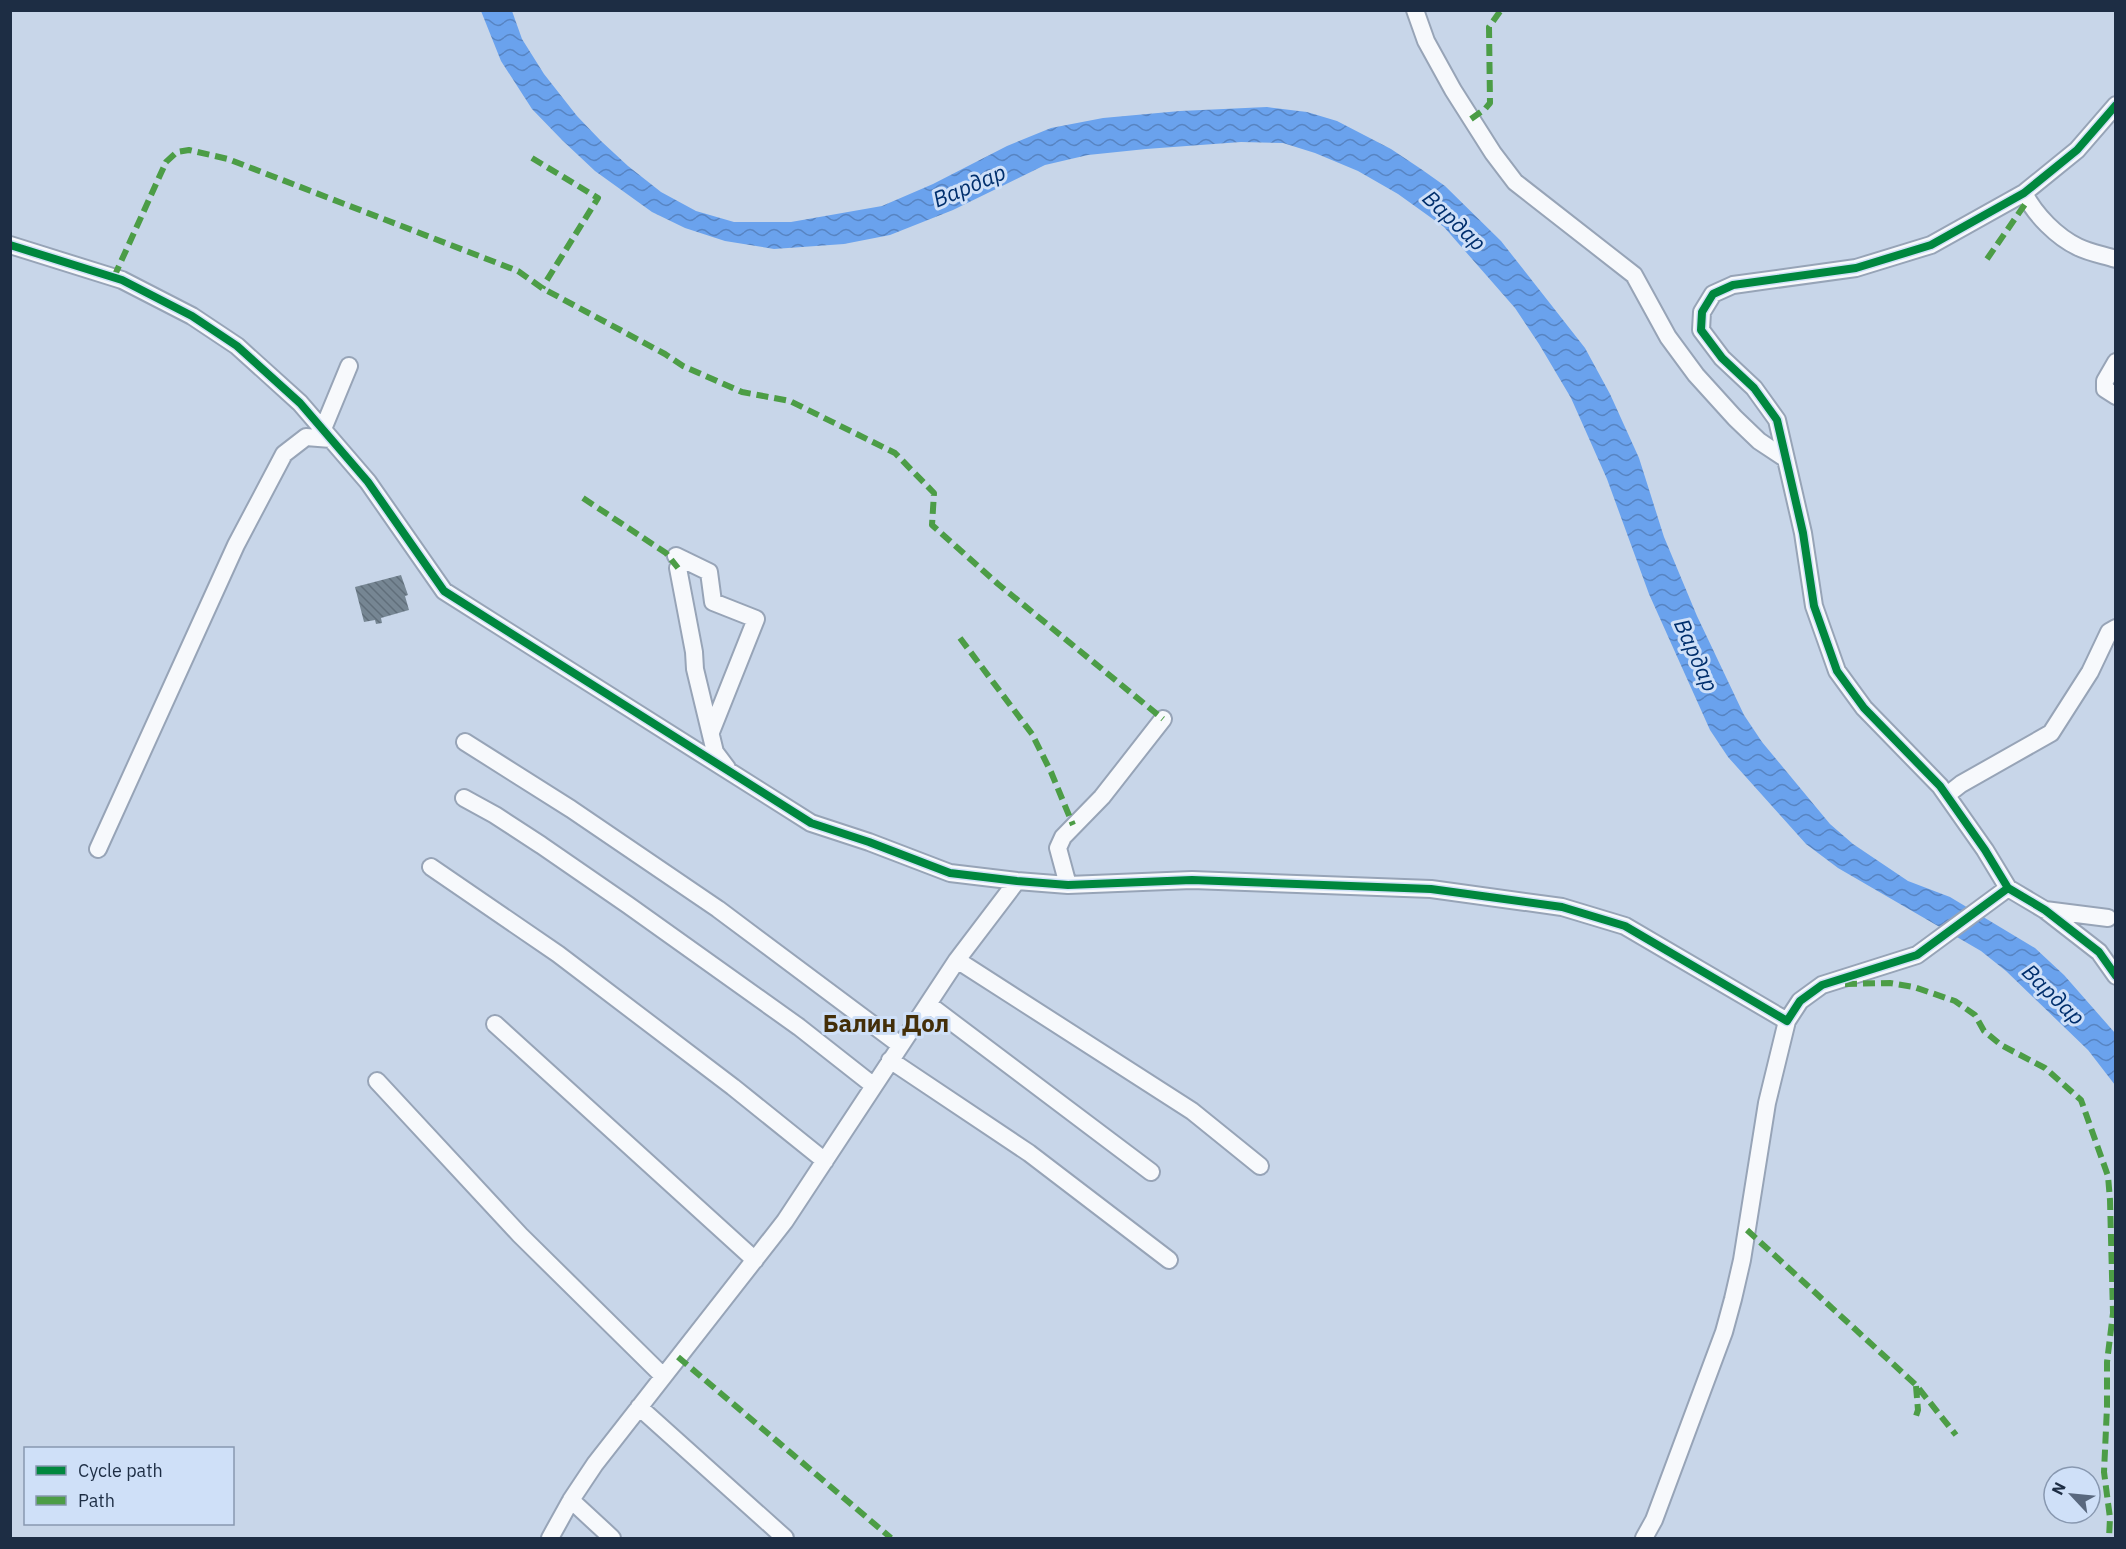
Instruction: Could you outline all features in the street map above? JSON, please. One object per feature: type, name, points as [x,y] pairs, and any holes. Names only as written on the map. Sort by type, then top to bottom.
[{"type":"street","points":[[1415,10],[1426,41],[1453,90],[1493,153],[1515,182],[1634,275],[1668,337],[1696,375],[1759,441],[1786,459]]},
{"type":"street","points":[[2115,105],[2077,150],[2024,193],[1931,245],[1856,268],[1733,285],[1713,294],[1702,312],[1701,330],[1722,358],[1754,388],[1777,420],[1803,533],[1814,606],[1838,671],[1863,708],[1940,786],[1985,850],[2008,888],[2045,910],[2094,949],[2106,960],[2115,976]]},
{"type":"street","points":[[2024,193],[2039,215],[2055,231],[2078,247],[2115,259]]},
{"type":"street","points":[[10,245],[122,280],[192,316],[237,346],[300,403],[368,482],[444,591],[811,824],[869,842],[950,873],[1017,881],[1068,885],[1192,880],[1419,888],[1563,907],[1625,926],[1787,1021]]},
{"type":"street","points":[[2115,362],[2105,381],[2105,389],[2115,396]]},
{"type":"street","points":[[327,434],[349,366]]},
{"type":"street","points":[[98,849],[236,545],[284,453],[306,437],[327,434]]},
{"type":"street","points":[[711,732],[756,619],[713,602],[709,572],[677,562],[694,652],[695,669],[715,752],[734,776]]},
{"type":"street","points":[[1947,795],[1961,784],[2051,733],[2090,672],[2109,632],[2115,628]]},
{"type":"street","points":[[1068,885],[1058,848],[1063,837],[1102,797],[1163,719]]},
{"type":"street","points":[[465,742],[571,809],[718,909],[900,1045]]},
{"type":"street","points":[[464,798],[523,833],[628,904],[799,1027],[874,1086]]},
{"type":"street","points":[[431,867],[558,954],[733,1087],[825,1161]]},
{"type":"street","points":[[550,1539],[571,1500],[639,1407],[785,1221],[957,960],[1017,881]]},
{"type":"street","points":[[1644,1539],[1654,1520],[1724,1332],[1742,1260],[1767,1103],[1787,1021],[1800,1001],[1822,985],[1917,955],[2008,888]]},
{"type":"street","points":[[2045,910],[2112,919]]},
{"type":"street","points":[[2094,949],[2096,928],[2101,922],[2112,919]]},
{"type":"street","points":[[957,960],[1192,1111],[1260,1166]]},
{"type":"street","points":[[928,1004],[1151,1172]]},
{"type":"street","points":[[495,1024],[755,1260]]},
{"type":"street","points":[[890,1060],[1029,1153],[1169,1260]]},
{"type":"street","points":[[377,1081],[520,1235],[663,1376]]},
{"type":"street","points":[[639,1407],[785,1539]]},
{"type":"street","points":[[571,1500],[612,1539]]},
{"type":"water","name":"Вардар","points":[[481,11],[512,11],[522,39],[544,74],[577,116],[628,166],[661,192],[696,211],[734,222],[791,222],[882,206],[933,184],[1007,146],[1051,128],[1103,118],[1180,111],[1267,107],[1307,112],[1337,121],[1391,149],[1445,186],[1501,241],[1585,348],[1610,394],[1639,458],[1664,537],[1697,616],[1744,715],[1762,742],[1830,824],[1853,844],[1908,881],[1950,897],[2035,948],[2064,975],[2115,1033],[2115,1085],[2088,1050],[2006,971],[1981,951],[1838,868],[1806,844],[1728,757],[1710,730],[1649,594],[1607,479],[1571,398],[1515,308],[1444,227],[1398,194],[1358,171],[1315,153],[1283,143],[1241,142],[1088,155],[1045,165],[953,210],[890,235],[844,244],[774,249],[725,241],[685,228],[652,212],[595,171],[562,140],[532,109],[501,61]]},
{"type":"building","points":[[401,575],[408,595],[405,596],[409,610],[381,618],[382,623],[376,624],[375,620],[364,622],[355,587]]},
{"type":"marked path","points":[[1471,119],[1490,103],[1489,27],[1501,10]]},
{"type":"marked path","points":[[114,277],[166,162],[177,152],[189,150],[228,159],[518,271],[542,288],[683,366],[742,392],[790,401],[895,453],[934,493],[932,525],[998,584],[1163,719]]},
{"type":"marked path","points":[[532,158],[598,198],[542,288]]},
{"type":"marked path","points":[[1987,259],[2028,200]]},
{"type":"marked path","points":[[583,498],[666,553],[678,568]]},
{"type":"marked path","points":[[960,638],[1032,734],[1073,825]]},
{"type":"marked path","points":[[1845,984],[1890,983],[1914,987],[1955,1001],[1975,1015],[1984,1031],[2001,1045],[2045,1068],[2081,1100],[2108,1176],[2110,1200],[2113,1313],[2107,1362],[2104,1472],[2110,1518],[2109,1538]]},
{"type":"marked path","points":[[1747,1230],[1916,1385],[1956,1435]]},
{"type":"marked path","points":[[678,1357],[891,1538]]},
{"type":"marked path","points":[[1916,1386],[1918,1410],[1916,1416]]},
{"type":"cycle path","points":[[2116,105],[2077,150],[2024,193],[1931,245],[1856,268],[1733,285],[1713,294],[1702,312],[1701,330],[1722,358],[1754,388],[1777,420],[1803,533],[1814,606],[1837,671],[1864,708],[1940,786],[1985,850],[2008,888],[2045,910],[2099,952],[2116,976]]},
{"type":"cycle path","points":[[10,245],[122,280],[192,316],[237,346],[300,403],[368,482],[444,591],[811,823],[950,873],[1068,885],[1192,880],[1431,889],[1562,907],[1625,926],[1787,1021],[1800,1001],[1822,985],[1917,955],[2008,888]]},
{"type":"district","name":"Балин Дол","points":[[886,1023]]}]
